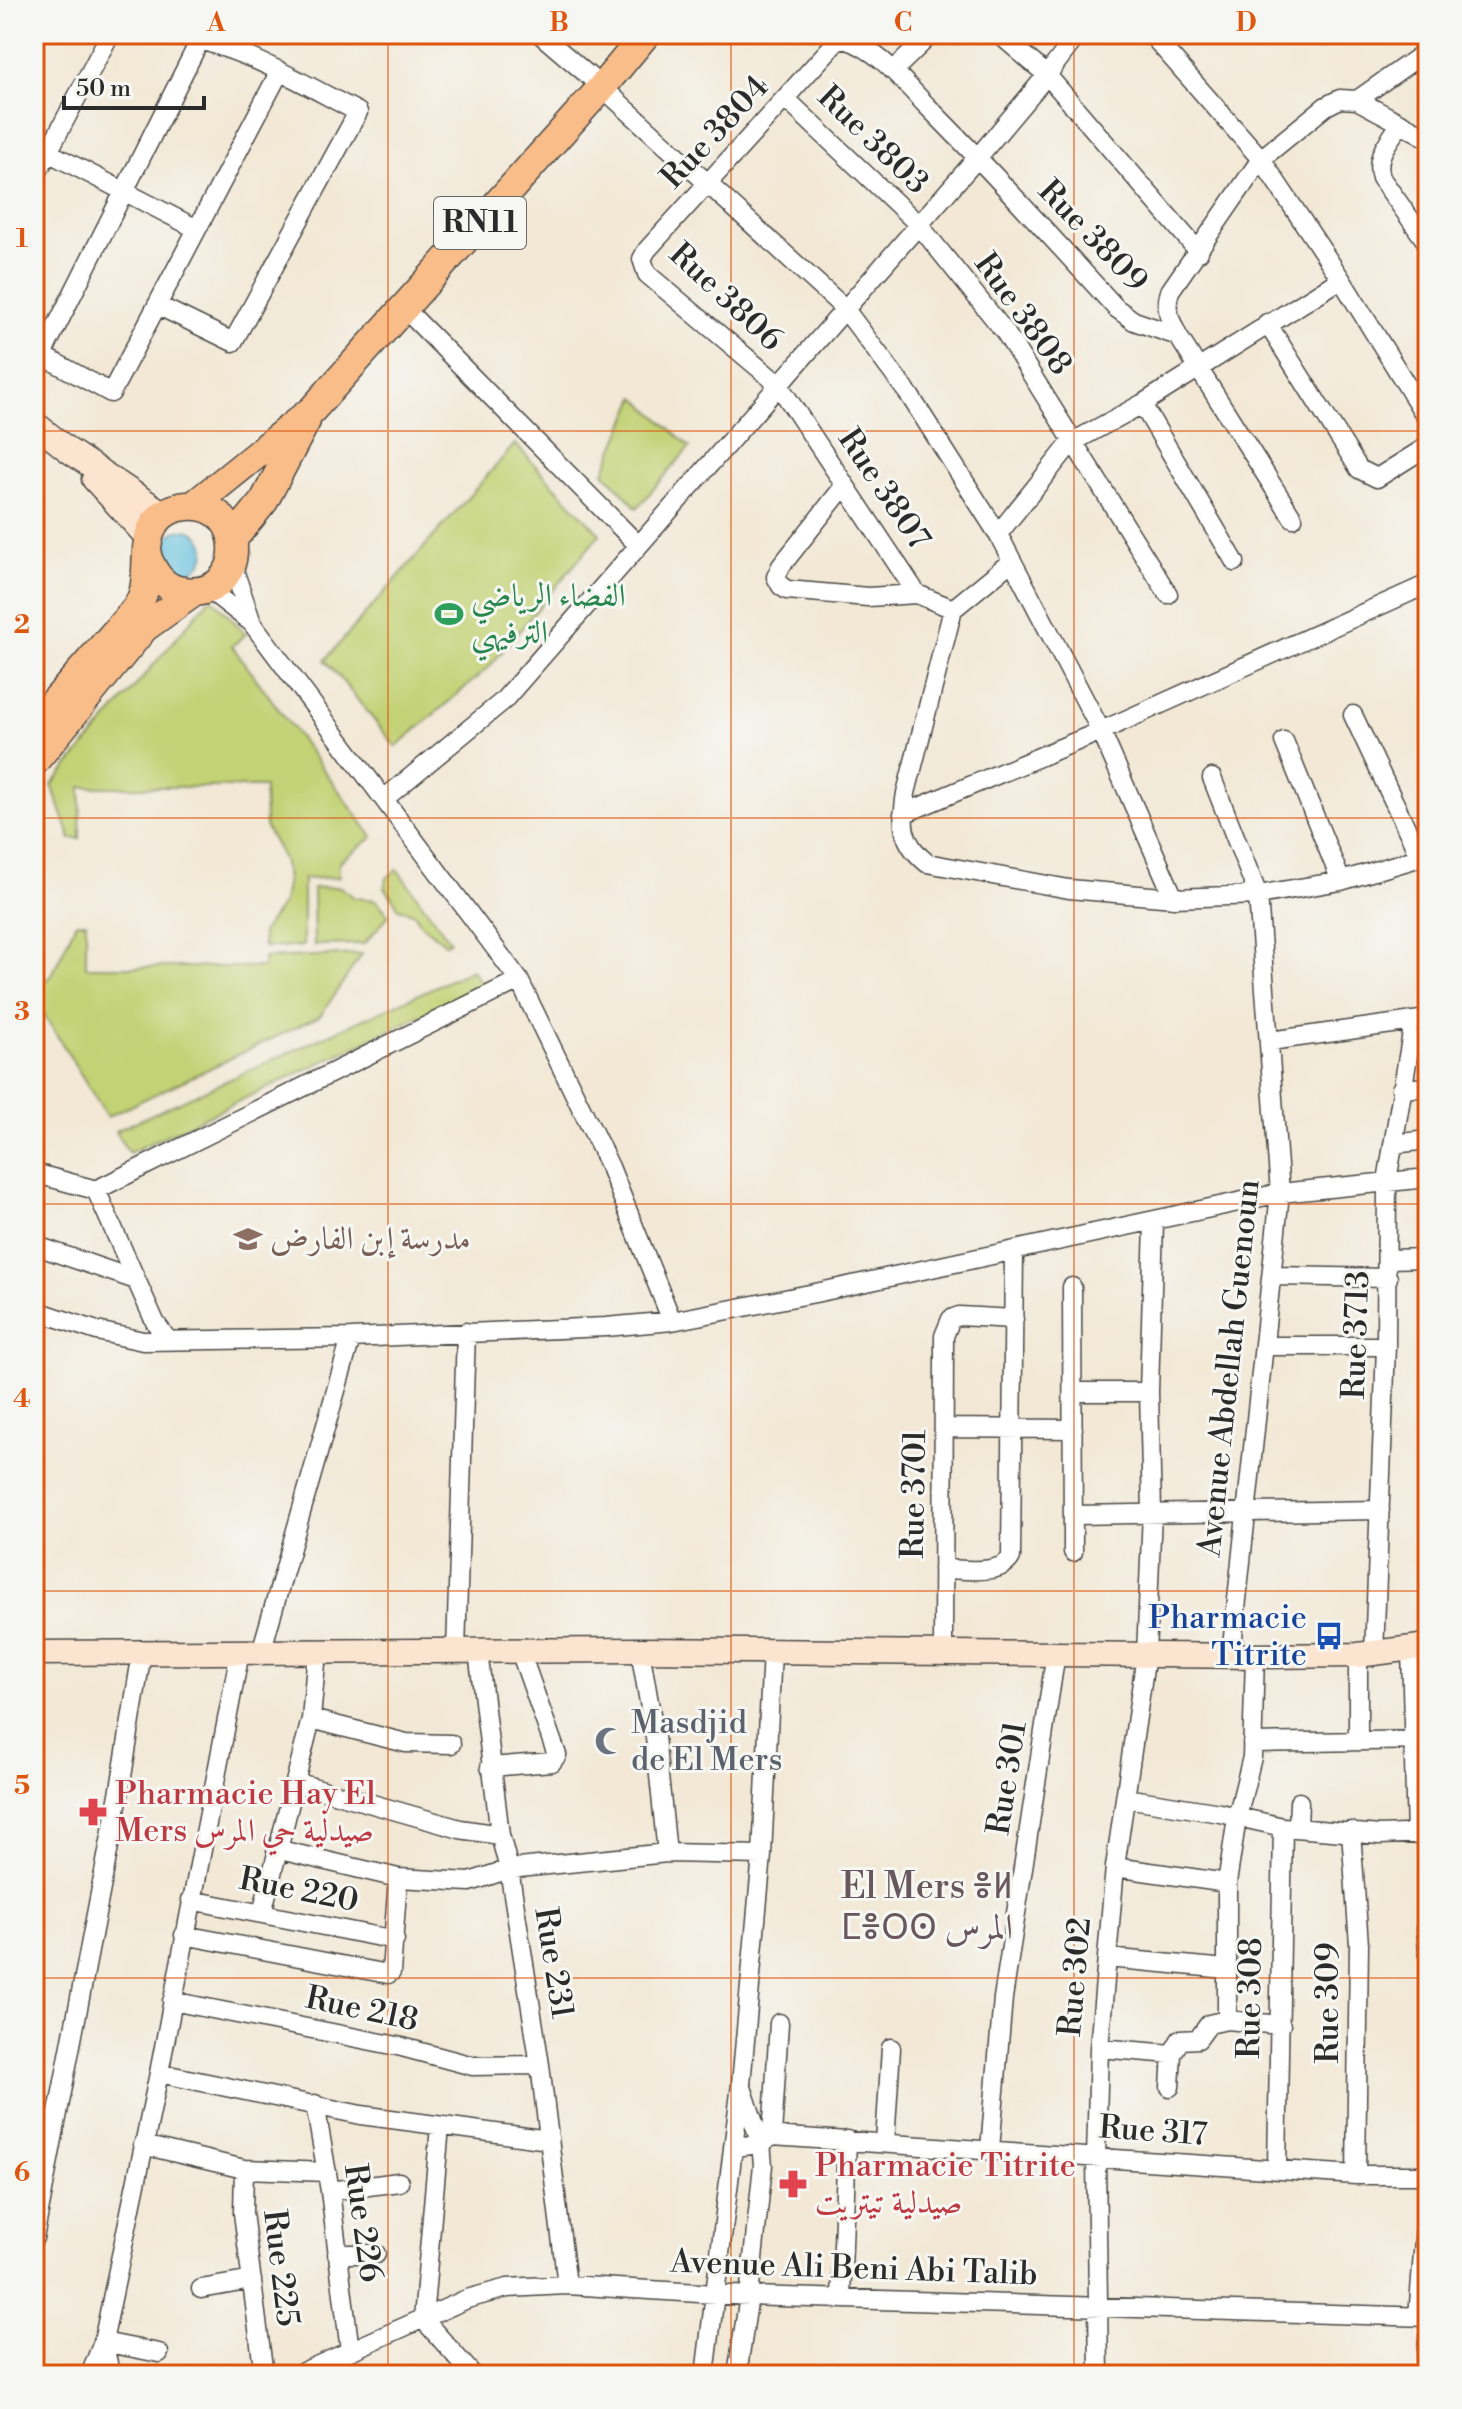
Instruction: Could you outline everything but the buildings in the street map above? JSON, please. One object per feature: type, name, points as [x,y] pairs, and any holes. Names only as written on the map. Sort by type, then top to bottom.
[{"type":"main road","name":"RN11","points":[[148,547],[156,523],[181,508],[312,410],[646,34]]},
{"type":"main road","name":"RN11","points":[[34,762],[144,628],[200,591],[220,582],[233,551],[264,501],[312,410]]},
{"type":"main road","points":[[181,508],[207,508],[219,516],[228,526],[233,551]]},
{"type":"main road","points":[[148,547],[153,571],[163,583],[177,590],[200,591]]},
{"type":"main road","points":[[34,725],[143,597],[148,547]]},
{"type":"street","points":[[34,179],[41,149],[110,34]]},
{"type":"street","points":[[157,305],[233,342],[358,112],[280,71],[201,38],[169,34]]},
{"type":"street","points":[[540,34],[844,308],[910,396],[998,534],[1101,731],[1174,898]]},
{"type":"street","points":[[893,71],[931,34]]},
{"type":"street","points":[[999,34],[1047,75],[1199,252]]},
{"type":"street","points":[[384,799],[503,701],[978,157],[1078,34]]},
{"type":"street","points":[[1151,34],[1261,159],[1341,279],[1428,420]]},
{"type":"street","points":[[201,38],[38,353],[111,393],[280,71]]},
{"type":"street","name":"Rue 3804","points":[[647,250],[836,42],[845,39],[866,48]]},
{"type":"street","name":"Rue 3809","points":[[866,48],[978,157],[1116,308],[1134,321],[1178,336]]},
{"type":"street","points":[[1357,100],[1428,50]]},
{"type":"street","name":"Rue 3803","points":[[786,99],[919,225]]},
{"type":"street","points":[[1293,518],[1178,336],[1167,314],[1166,303],[1170,291],[1261,159],[1326,106],[1340,99],[1357,100],[1428,138]]},
{"type":"street","points":[[1401,123],[1377,165],[1381,178],[1428,244]]},
{"type":"street","points":[[41,149],[197,229]]},
{"type":"street","name":"Rue 3808","points":[[919,225],[1005,332],[1041,387],[1071,443],[1168,594]]},
{"type":"street","name":"Rue 3806","points":[[647,250],[642,259],[647,274],[778,384]]},
{"type":"street","points":[[998,534],[1071,443],[1142,404],[1341,279]]},
{"type":"street","points":[[404,308],[637,544]]},
{"type":"street","points":[[1267,323],[1359,469],[1377,478],[1428,446]]},
{"type":"street","name":"Rue 3807","points":[[778,384],[917,594],[953,609]]},
{"type":"street","points":[[1142,404],[1235,562]]},
{"type":"street","points":[[34,423],[68,450],[164,514],[181,508]]},
{"type":"street","points":[[68,450],[148,547]]},
{"type":"street","points":[[845,485],[781,566],[776,577],[781,586],[787,590],[868,597],[917,594]]},
{"type":"street","points":[[233,551],[252,623]]},
{"type":"street","points":[[1012,561],[953,609],[903,814],[905,836],[913,852],[927,863],[1069,889],[1174,898],[1258,895],[1341,881],[1424,856],[1353,715]]},
{"type":"street","points":[[903,814],[1101,731],[1428,584]]},
{"type":"street","points":[[200,591],[252,623],[519,980],[610,1167],[672,1321]]},
{"type":"street","points":[[1284,741],[1341,881]]},
{"type":"street","name":"Avenue Abdellah Guenoun","points":[[1212,778],[1258,895],[1280,1193],[1245,1513],[1243,1656],[1252,1743],[1227,1883],[1227,2020]]},
{"type":"street","points":[[34,1173],[96,1190],[519,980]]},
{"type":"street","points":[[1270,1041],[1421,1020]]},
{"type":"street","name":"Rue 3713","points":[[1358,1741],[1380,1510],[1388,1268],[1387,1181],[1401,1089],[1421,1020]]},
{"type":"street","points":[[1401,1089],[1428,1087]]},
{"type":"street","points":[[1393,1144],[1428,1140]]},
{"type":"street","points":[[34,1310],[143,1341],[351,1338],[606,1327],[672,1321],[1014,1252],[1280,1193],[1428,1178]]},
{"type":"street","points":[[96,1190],[159,1331],[167,1339]]},
{"type":"street","name":"Rue 302","points":[[1099,2375],[1096,2158],[1099,2048],[1115,1867],[1146,1655],[1152,1512],[1149,1392],[1154,1222]]},
{"type":"street","points":[[34,1245],[136,1280]]},
{"type":"street","points":[[943,1569],[998,1568],[1008,1563],[1011,1557],[1014,1252]]},
{"type":"street","points":[[1272,1276],[1388,1268],[1428,1258]]},
{"type":"street","points":[[1072,1287],[1075,1392],[1073,1552]]},
{"type":"street","name":"Rue 3701","points":[[943,1652],[944,1336],[951,1319],[959,1316],[1014,1319]]},
{"type":"street","name":"Rue 231","points":[[466,1332],[467,1651],[500,1835],[509,1869],[540,2065],[567,2285]]},
{"type":"street","points":[[90,2375],[103,2342],[191,1900],[250,1652],[351,1338]]},
{"type":"street","points":[[1264,1346],[1386,1346]]},
{"type":"street","points":[[1075,1392],[1149,1392]]},
{"type":"street","points":[[946,1428],[1073,1429]]},
{"type":"street","points":[[1075,1515],[1380,1510]]},
{"type":"street","points":[[34,1653],[640,1650],[1243,1656],[1366,1654],[1420,1647],[1422,1834],[1380,1835],[1290,1828],[1126,1798]]},
{"type":"street","points":[[640,1650],[655,1737],[667,1853]]},
{"type":"street","points":[[490,1767],[552,1762],[557,1755],[520,1651]]},
{"type":"street","points":[[705,2375],[741,2084],[762,1855],[772,1651]]},
{"type":"street","points":[[34,2238],[120,1789],[142,1652]]},
{"type":"street","points":[[262,1913],[311,1719],[317,1652]]},
{"type":"street","name":"Rue 301","points":[[990,2149],[1003,1998],[1056,1653]]},
{"type":"street","points":[[311,1719],[406,1743],[451,1744]]},
{"type":"street","points":[[1252,1743],[1421,1740]]},
{"type":"street","points":[[295,1782],[460,1829],[500,1835]]},
{"type":"street","name":"Rue 308","points":[[1277,2169],[1290,1828],[1299,1802]]},
{"type":"street","name":"Rue 309","points":[[1351,1831],[1359,1945],[1356,2175]]},
{"type":"street","points":[[276,1849],[398,1878],[470,1882],[509,1869],[667,1853],[762,1855]]},
{"type":"street","points":[[1115,1867],[1227,1883]]},
{"type":"street","points":[[184,1935],[385,1974],[391,1972],[398,1878]]},
{"type":"street","name":"Rue 220","points":[[191,1900],[395,1940]]},
{"type":"street","points":[[1426,1926],[1428,1952]]},
{"type":"street","points":[[1107,1958],[1227,1969]]},
{"type":"street","name":"Rue 218","points":[[172,2001],[402,2047],[465,2064],[540,2065]]},
{"type":"street","points":[[1170,2087],[1172,2054],[1180,2040],[1198,2039],[1209,2024],[1227,2020],[1281,2025]]},
{"type":"street","points":[[737,2375],[749,2296],[779,2023]]},
{"type":"street","points":[[885,2143],[891,2048]]},
{"type":"street","points":[[1099,2048],[1172,2054]]},
{"type":"street","points":[[159,2073],[361,2115],[549,2140]]},
{"type":"street","points":[[741,2084],[767,2140]]},
{"type":"street","name":"Rue 226","points":[[315,2104],[330,2191],[350,2351]]},
{"type":"street","points":[[440,2126],[423,2319],[473,2375]]},
{"type":"street","name":"Rue 317","points":[[733,2147],[767,2140],[847,2140],[1356,2175],[1428,2175]]},
{"type":"street","points":[[841,2298],[847,2140]]},
{"type":"street","points":[[143,2145],[244,2169],[327,2172]]},
{"type":"street","name":"Rue 225","points":[[244,2169],[242,2203],[264,2375]]},
{"type":"street","points":[[330,2191],[399,2182]]},
{"type":"street","points":[[1423,2317],[1428,2189]]},
{"type":"street","points":[[337,2254],[376,2254]]},
{"type":"street","points":[[201,2289],[252,2280]]},
{"type":"street","name":"Avenue Ali Beni Abi Talib","points":[[296,2375],[486,2292],[533,2286],[567,2285],[749,2296],[1423,2317]]},
{"type":"street","points":[[1424,2375],[1428,2340]]},
{"type":"street","points":[[103,2342],[159,2353]]},
{"type":"street","points":[[103,2342],[108,2363],[106,2375]]},
{"type":"green space","points":[[636,397],[690,447],[637,508],[604,472]]},
{"type":"green space","name":"الفضاء الرياضي الترفيهي","points":[[515,444],[600,534],[490,666],[396,747],[325,660]]},
{"type":"green space","points":[[211,597],[246,634],[232,646],[373,837],[339,862],[339,877],[303,879],[303,946],[263,947],[262,932],[283,903],[287,879],[283,859],[265,826],[264,787],[81,787],[80,839],[71,839],[52,785]]},
{"type":"green space","points":[[397,869],[450,941],[446,944],[421,924],[415,914],[399,908],[385,887],[387,878]]},
{"type":"green space","points":[[340,887],[355,898],[376,900],[389,915],[364,944],[314,945],[313,888]]},
{"type":"green space","points":[[76,922],[86,922],[86,967],[263,967],[264,958],[362,954],[320,1016],[107,1117],[34,998],[34,989],[52,975]]},
{"type":"green space","points":[[472,970],[483,986],[129,1153],[115,1131]]},
{"type":"water","points":[[184,530],[199,536],[205,551],[199,566],[184,572],[169,566],[163,551],[169,536]]},
{"type":"place","name":"الفضاء الرياضي الترفيهي","points":[[449,614]]},
{"type":"place","name":"مدرسة إبن الفارض","points":[[248,1239]]},
{"type":"place","name":"Pharmacie Titrite","points":[[1329,1636]]},
{"type":"place","name":"Masdjid de El Mers","points":[[609,1741]]},
{"type":"place","name":"Pharmacie Hay El Mers صيدلية حي المرس","points":[[93,1812]]},
{"type":"place","name":"Pharmacie Titrite صيدلية تيتريت","points":[[793,2184]]},
{"type":"district","name":"El Mers ⴻⵍ ⵎⴻⵔⵙ المرس","points":[[927,1908]]}]
